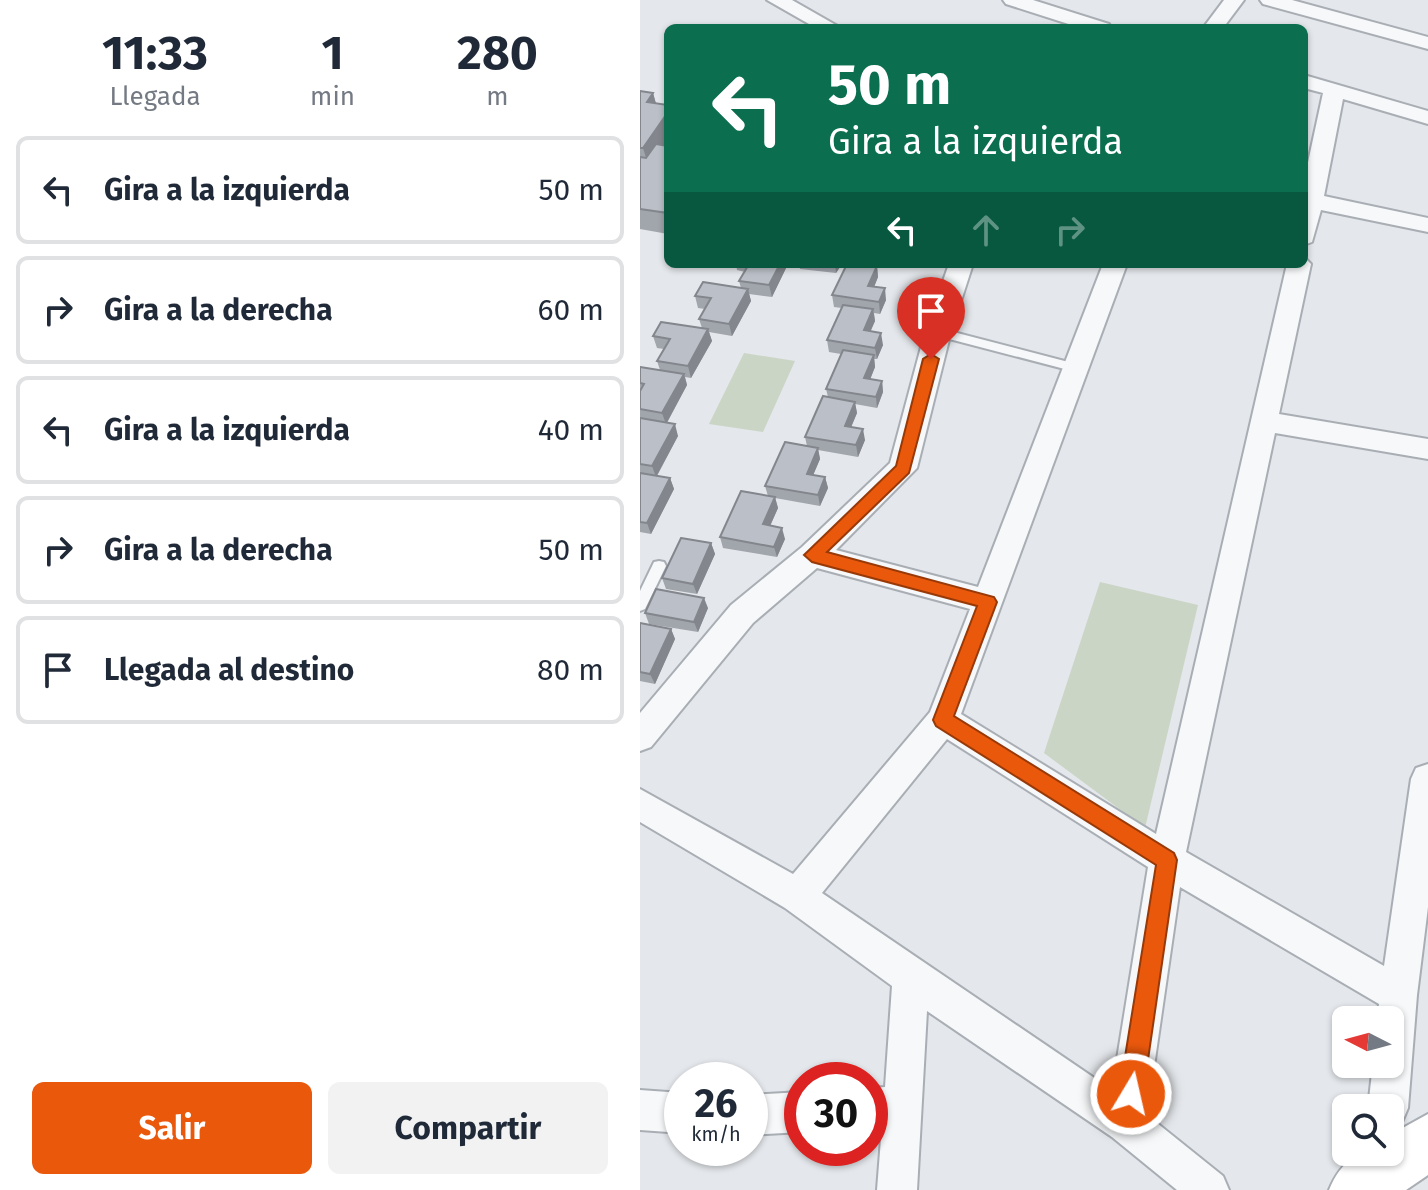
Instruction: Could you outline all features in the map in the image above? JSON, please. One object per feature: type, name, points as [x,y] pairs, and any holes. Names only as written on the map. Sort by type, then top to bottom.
[{"type":"main road","points":[[1374,1172],[1428,1142]]},
{"type":"street","points":[[777,0],[823,24]]},
{"type":"street","points":[[1013,0],[1067,24]]},
{"type":"street","points":[[1216,24],[1234,0]]},
{"type":"street","points":[[1270,0],[1428,43]]},
{"type":"street","points":[[1308,82],[1428,118]]},
{"type":"street","points":[[1308,216],[1334,89]]},
{"type":"street","points":[[1311,201],[1428,225]]},
{"type":"street","points":[[640,737],[742,614],[812,555],[903,468],[938,332],[960,268]]},
{"type":"street","points":[[797,896],[943,720],[1114,268]]},
{"type":"street","points":[[1126,1123],[1167,860],[1298,268]]},
{"type":"street","points":[[1266,422],[1428,449]]},
{"type":"street","points":[[812,555],[988,602]]},
{"type":"street","points":[[943,720],[1167,860],[1398,995]]},
{"type":"street","points":[[1389,1094],[1398,995],[1428,779]]},
{"type":"street","points":[[640,804],[797,896],[911,978],[1126,1123],[1209,1190]]},
{"type":"street","points":[[897,1190],[888,1106],[911,978]]},
{"type":"street","points":[[640,1110],[664,1112]]},
{"type":"lane","points":[[938,332],[1076,368]]},
{"type":"lane","points":[[640,605],[659,566]]},
{"type":"green space","points":[[744,353],[795,361],[763,432],[709,424]]},
{"type":"green space","points":[[1100,582],[1198,605],[1145,828],[1044,753]]},
{"type":"building","points":[[640,91],[653,93],[647,102],[664,104],[664,118],[640,148]]},
{"type":"building","points":[[656,144],[664,145],[664,212],[640,209],[640,157],[646,158]]},
{"type":"building","points":[[747,268],[778,268],[769,285],[739,281]]},
{"type":"building","points":[[845,268],[876,268],[868,286],[885,288],[879,302],[832,295]]},
{"type":"building","points":[[703,282],[748,289],[729,324],[699,319],[711,298],[695,296]]},
{"type":"building","points":[[843,305],[873,309],[864,330],[881,333],[875,348],[827,340]]},
{"type":"building","points":[[661,322],[708,329],[688,366],[657,361],[670,339],[653,336]]},
{"type":"building","points":[[843,350],[874,355],[864,378],[882,381],[876,397],[826,389]]},
{"type":"building","points":[[640,367],[684,374],[662,413],[640,409],[640,391],[644,384],[640,383]]},
{"type":"building","points":[[823,396],[855,402],[845,426],[863,429],[856,445],[805,437]]},
{"type":"building","points":[[640,418],[675,424],[652,466],[640,464]]},
{"type":"building","points":[[785,442],[818,448],[807,474],[825,477],[818,495],[765,486]]},
{"type":"building","points":[[640,473],[670,478],[647,523],[640,522]]},
{"type":"building","points":[[741,491],[775,497],[763,524],[782,528],[774,547],[720,537]]},
{"type":"building","points":[[681,538],[711,543],[693,584],[662,578]]},
{"type":"building","points":[[656,589],[704,598],[694,622],[645,613]]},
{"type":"building","points":[[640,623],[671,629],[650,674],[640,672]]},
{"type":"route","points":[[931,359],[903,468],[812,555],[988,602],[943,720],[1167,860],[1131,1094]]}]
